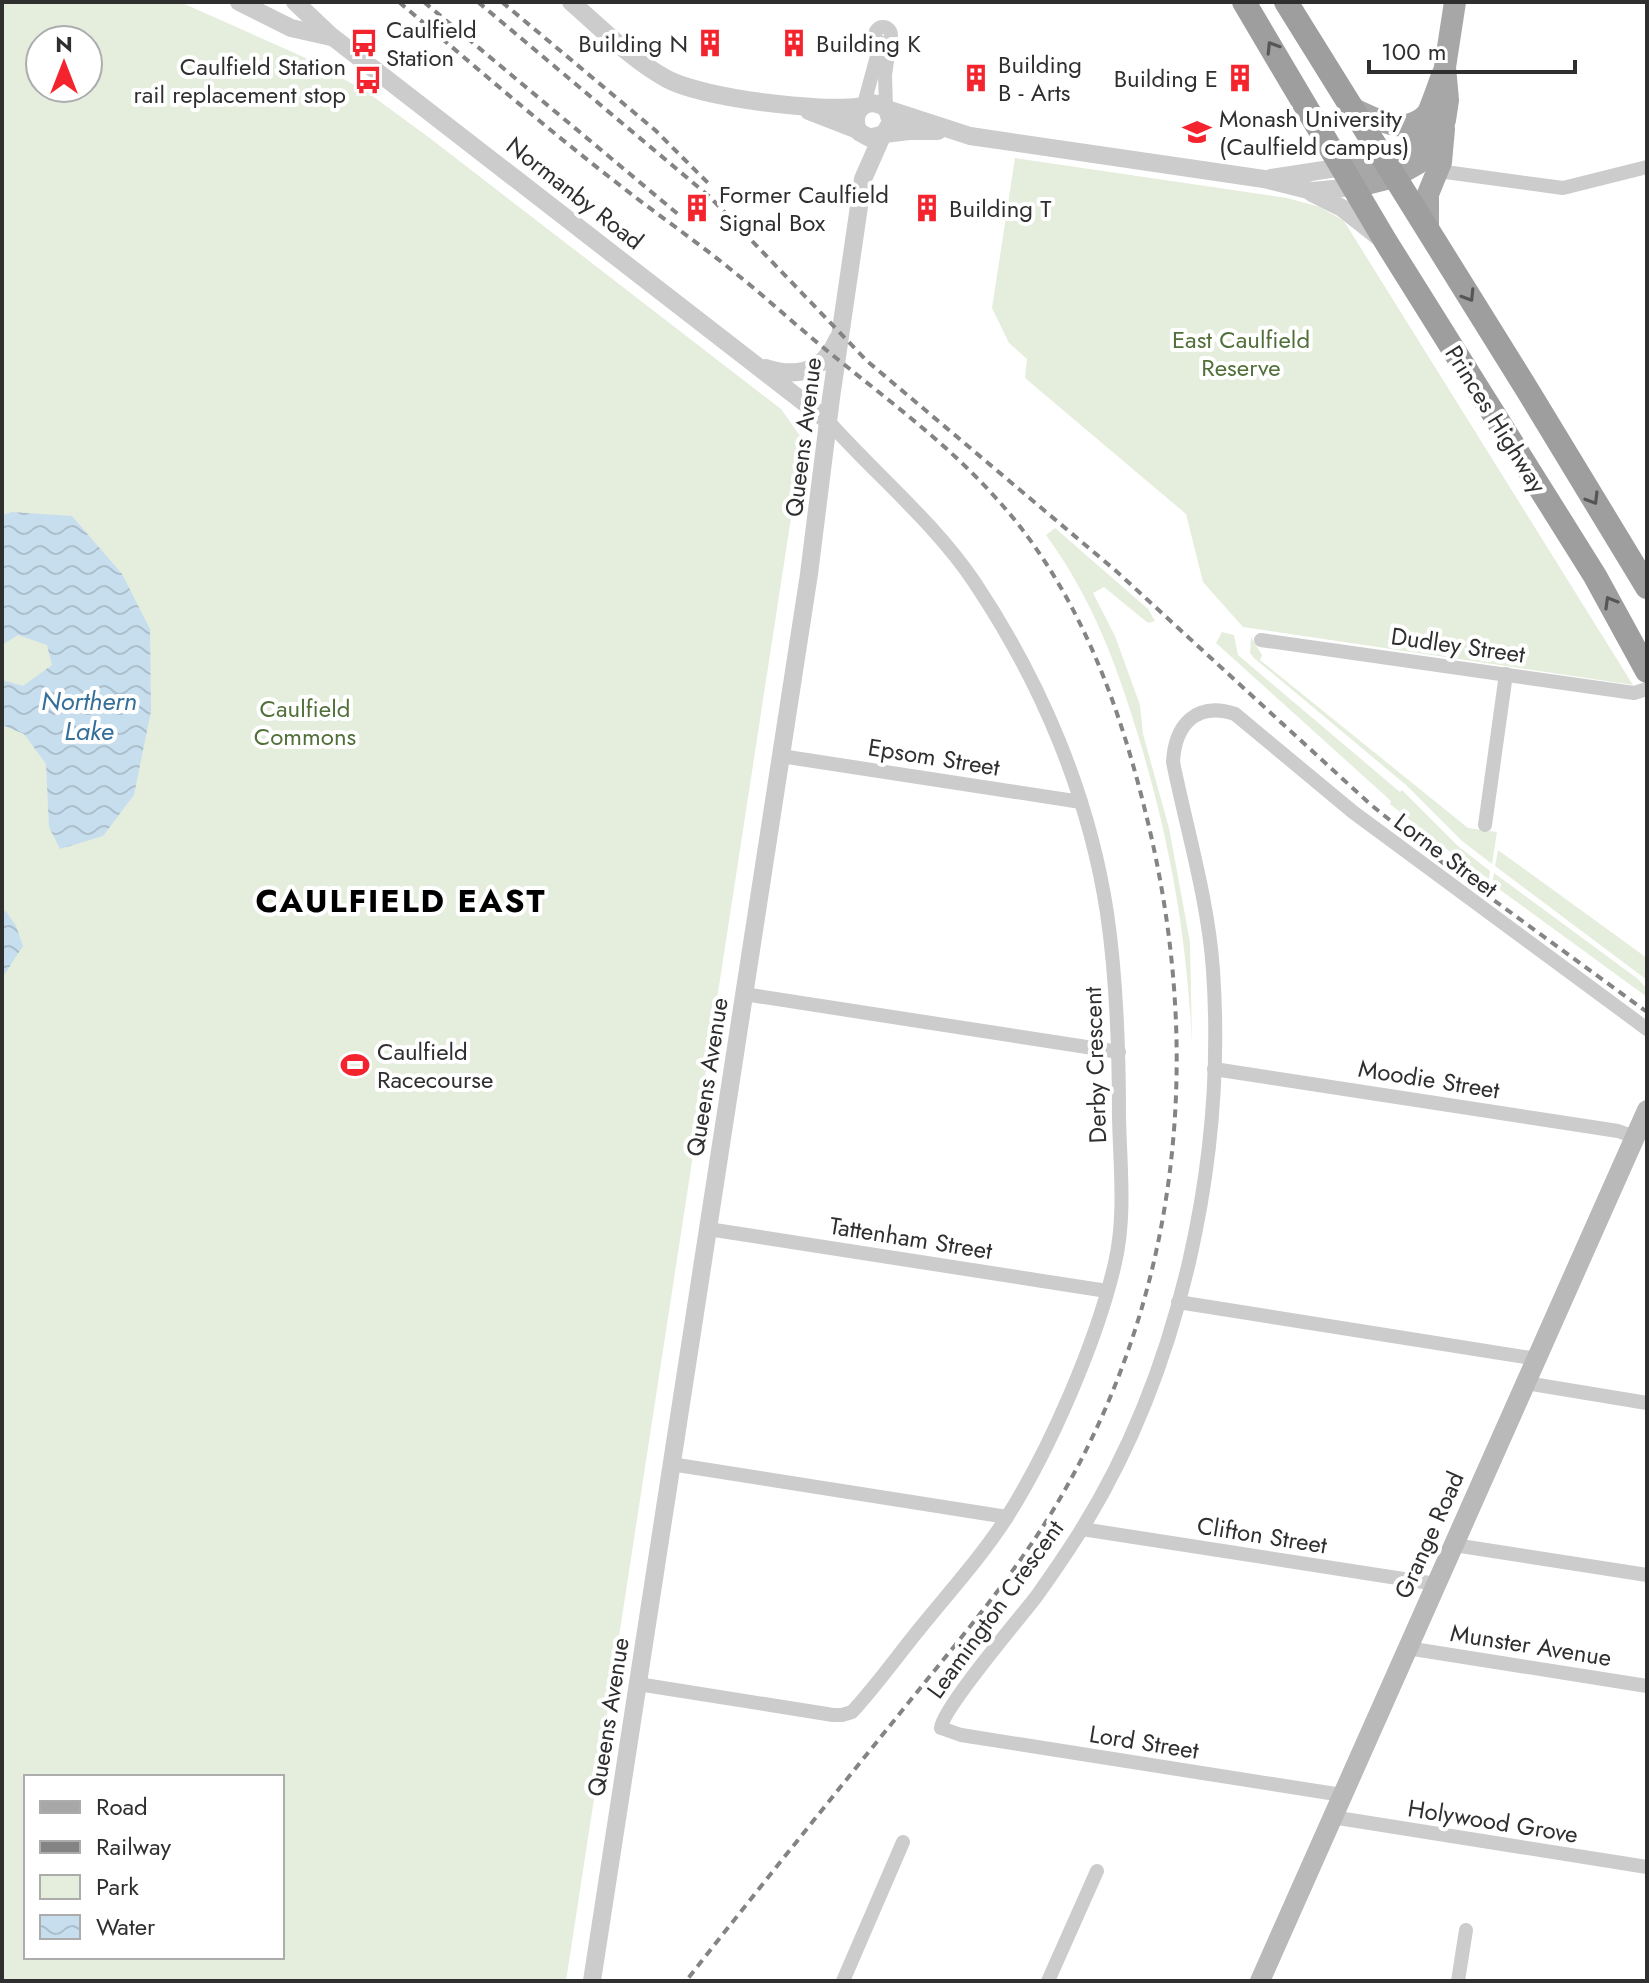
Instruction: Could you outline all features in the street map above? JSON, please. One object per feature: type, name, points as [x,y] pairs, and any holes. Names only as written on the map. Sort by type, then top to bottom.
[{"type":"highway","name":"Princes Highway","points":[[1244,2],[1386,242],[1595,576],[1647,671]]},
{"type":"highway","name":"Princes Highway","points":[[1286,2],[1647,587]]},
{"type":"main road","points":[[1428,230],[1428,194],[1443,151],[1436,116],[1455,2]]},
{"type":"main road","points":[[1354,109],[1397,127],[1436,116]]},
{"type":"main road","points":[[1348,177],[1389,169],[1436,116]]},
{"type":"main road","name":"Grange Road","points":[[1260,1981],[1647,1110]]},
{"type":"street","points":[[240,2],[252,2]]},
{"type":"street","points":[[240,2],[291,28],[334,38]]},
{"type":"street","name":"Normanby Road","points":[[295,2],[334,38],[828,421]]},
{"type":"street","points":[[571,2],[647,66],[678,84],[707,92],[835,109],[874,102],[953,131],[1017,144],[1264,179],[1305,190],[1342,208],[1386,242]]},
{"type":"street","points":[[858,131],[855,117],[863,105],[883,39],[886,108],[891,122],[883,135]]},
{"type":"street","points":[[795,105],[870,138],[909,131],[953,131]]},
{"type":"street","name":"Queens Avenue","points":[[592,1981],[818,513],[817,502],[863,179],[858,131]]},
{"type":"street","name":"Queens Avenue","points":[[863,179],[883,135]]},
{"type":"street","points":[[1438,171],[1563,188],[1647,167]]},
{"type":"street","points":[[1264,179],[1348,177]]},
{"type":"street","points":[[1305,190],[1348,177]]},
{"type":"street","points":[[756,364],[787,373],[807,371],[820,365],[829,355],[842,328]]},
{"type":"street","name":"Derby Crescent","points":[[638,1684],[833,1715],[848,1714],[1007,1517],[1058,1420],[1089,1342],[1107,1291],[1120,1228],[1119,1052],[1115,979],[1107,912],[1093,842],[1081,802],[1044,704],[973,580],[938,538],[828,421]]},
{"type":"street","name":"Dudley Street","points":[[1261,640],[1634,693],[1647,689]]},
{"type":"street","points":[[1485,825],[1506,674]]},
{"type":"street","name":"Lorne Street","points":[[1223,710],[1235,714],[1254,728],[1353,812],[1647,1029]]},
{"type":"street","name":"Leamington Crescent","points":[[941,1728],[950,1706],[1036,1596],[1082,1529],[1109,1480],[1138,1416],[1178,1302],[1201,1197],[1215,1028],[1211,953],[1203,897],[1173,762],[1174,742],[1184,725],[1196,715],[1223,710]]},
{"type":"street","name":"Epsom Street","points":[[781,756],[1081,802]]},
{"type":"street","points":[[744,994],[1119,1052]]},
{"type":"street","name":"Moodie Street","points":[[1214,1069],[1618,1131],[1635,1137]]},
{"type":"street","name":"Tattenham Street","points":[[708,1229],[1107,1291]]},
{"type":"street","points":[[1178,1302],[1537,1359]]},
{"type":"street","points":[[1526,1383],[1647,1403]]},
{"type":"street","points":[[671,1464],[1007,1517]]},
{"type":"street","name":"Clifton Street","points":[[1082,1529],[1436,1584]]},
{"type":"street","points":[[1454,1545],[1647,1575]]},
{"type":"street","name":"Munster Avenue","points":[[1407,1648],[1647,1686]]},
{"type":"street","name":"Lord Street","points":[[941,1728],[961,1735],[1342,1795]]},
{"type":"street","name":"Holywood Grove","points":[[1332,1817],[1647,1867]]},
{"type":"street","points":[[843,1981],[903,1842]]},
{"type":"street","points":[[1048,1981],[1097,1871]]},
{"type":"street","points":[[1458,1981],[1466,1930]]},
{"type":"green space","name":"Caulfield Racecourse","points":[[2,2],[180,2],[308,59],[367,92],[431,139],[781,409],[803,440],[566,1981],[2,1981]]},
{"type":"green space","name":"East Caulfield Reserve","points":[[1015,158],[1287,198],[1320,207],[1344,221],[1633,685],[1243,627],[1203,582],[1186,514],[1025,378],[1027,359],[1009,343],[992,308]]},
{"type":"green space","points":[[1055,528],[1148,609],[1155,621],[1148,623],[1104,587],[1093,593],[1115,636],[1140,705],[1143,734],[1169,828],[1190,942],[1192,1045],[1182,930],[1152,783],[1123,688],[1103,636],[1078,585],[1046,535]]},
{"type":"green space","points":[[1222,632],[1234,635],[1238,655],[1400,792],[1402,790],[1458,846],[1490,871],[1489,879],[1390,804],[1391,801],[1216,643]]},
{"type":"green space","points":[[1251,637],[1262,655],[1260,660],[1468,828],[1497,832],[1492,864],[1462,841],[1406,785],[1254,658],[1250,653]]},
{"type":"green space","points":[[1498,850],[1647,958],[1647,980],[1495,866]]},
{"type":"green space","points":[[1494,873],[1638,979],[1647,989],[1647,997],[1492,884]]},
{"type":"water","name":"Northern Lake","points":[[12,512],[72,516],[122,574],[150,629],[151,711],[134,795],[103,836],[60,849],[49,827],[46,764],[24,734],[2,725],[2,680],[23,686],[52,665],[47,645],[18,635],[2,645],[2,515]]},
{"type":"water","points":[[6,911],[16,926],[23,946],[2,978],[2,912]]},
{"type":"railway","points":[[399,2],[561,139],[720,261],[910,417],[975,476],[1026,534],[1076,615],[1113,702],[1141,794],[1167,924],[1175,1009],[1176,1093],[1169,1176],[1155,1258],[1132,1339],[1101,1418],[1062,1495],[1009,1576],[686,1981]]},
{"type":"railway","points":[[424,2],[679,215]]},
{"type":"railway","points":[[478,2],[710,197],[867,361],[1115,570],[1370,804],[1443,863],[1647,1012]]},
{"type":"railway","points":[[502,2],[655,130],[708,183]]},
{"type":"place","name":"Caulfield Station","points":[[364,43]]},
{"type":"place","name":"Building N","points":[[710,43]]},
{"type":"place","name":"Building K","points":[[794,43]]},
{"type":"place","name":"Building B - Arts","points":[[976,78]]},
{"type":"place","name":"Building E","points":[[1240,78]]},
{"type":"place","name":"Caulfield Station rail replacement stop","points":[[368,80]]},
{"type":"place","name":"Monash University (Caulfield campus)","points":[[1197,132]]},
{"type":"place","name":"Former Caulfield Signal Box","points":[[697,208]]},
{"type":"place","name":"Building T","points":[[927,208]]},
{"type":"place","name":"Caulfield Racecourse","points":[[355,1065]]},
{"type":"district","name":"CAULFIELD EAST","points":[[401,901]]},
{"type":"park label","name":"Caulfield Commons","points":[[305,722]]}]
